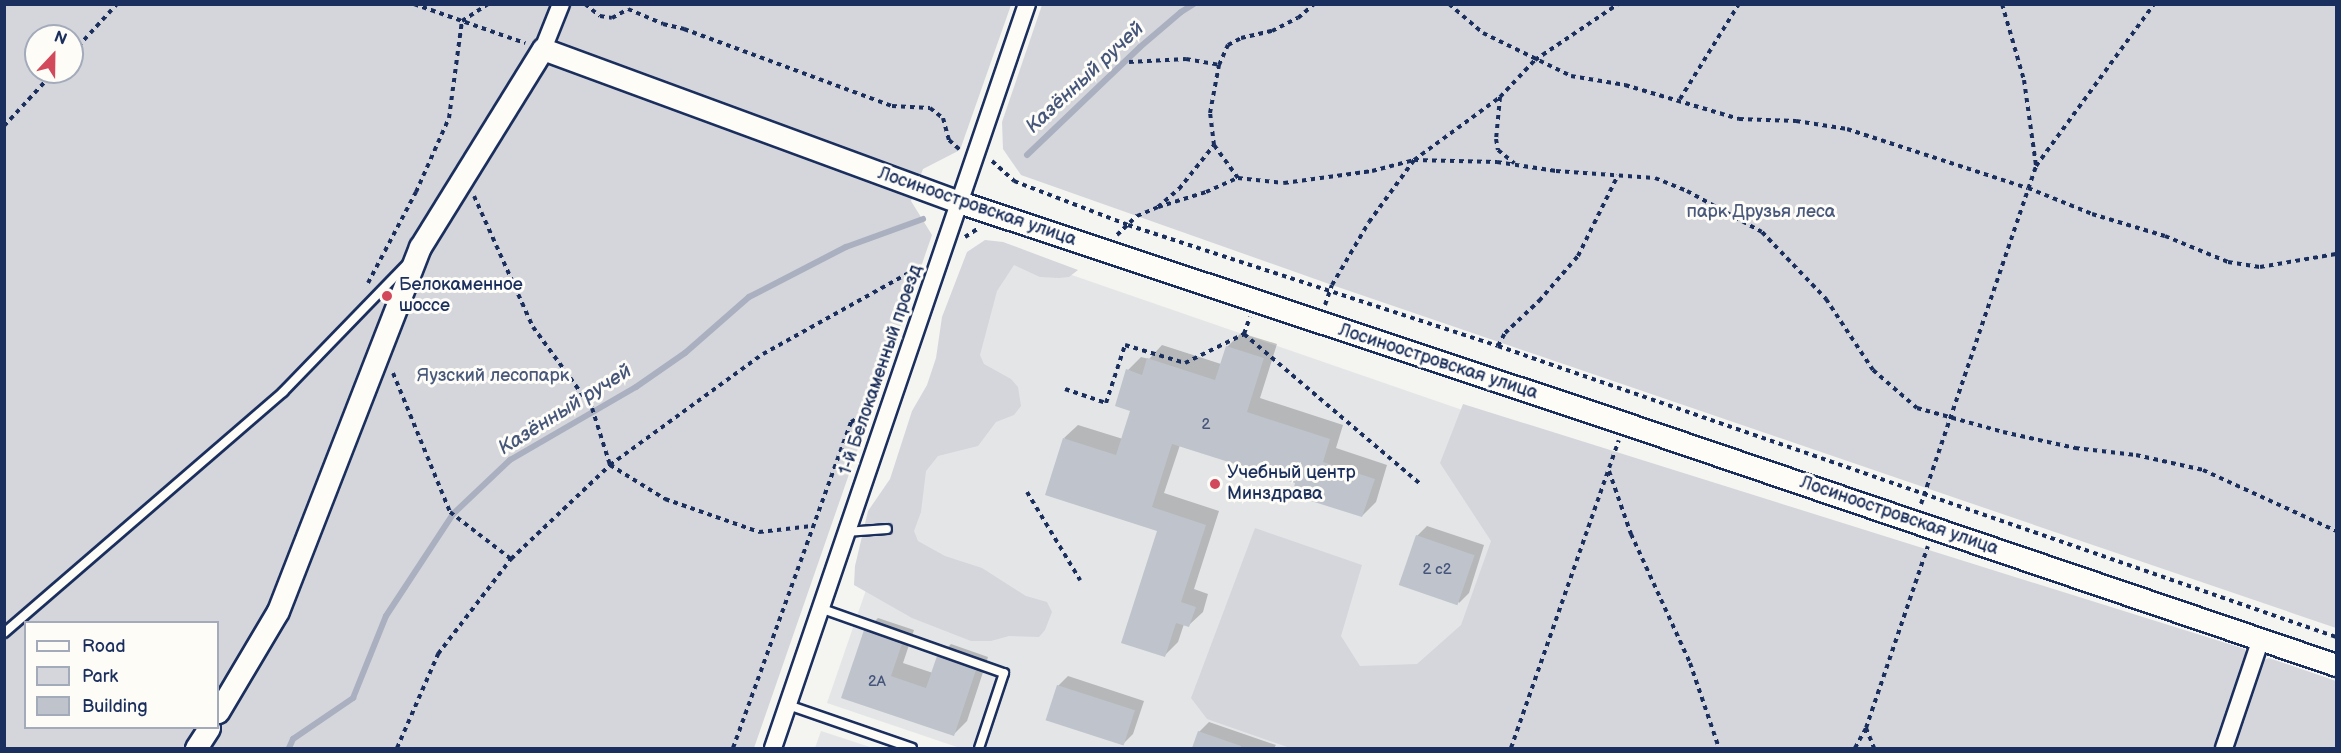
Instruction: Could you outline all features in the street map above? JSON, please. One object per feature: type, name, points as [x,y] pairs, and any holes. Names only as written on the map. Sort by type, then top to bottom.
[{"type":"street","points":[[219,710],[278,611],[420,247],[543,49],[561,4]]},
{"type":"street","name":"1-й Белокаменный проезд","points":[[772,748],[1027,4]]},
{"type":"street","name":"Лосиноостровская улица","points":[[543,49],[959,202],[1624,423],[2337,665]]},
{"type":"street","points":[[2224,748],[2261,639]]},
{"type":"street","points":[[196,748],[207,729]]},
{"type":"lane","points":[[4,633],[283,392],[420,247]]},
{"type":"lane","points":[[846,532],[887,529]]},
{"type":"lane","points":[[820,608],[1004,673],[979,748]]},
{"type":"lane","points":[[788,705],[912,748]]},
{"type":"path","points":[[84,40],[117,4]]},
{"type":"path","points":[[414,4],[543,49]]},
{"type":"path","points":[[366,288],[416,192],[449,118],[462,21],[488,4]]},
{"type":"path","points":[[585,4],[600,16],[612,18],[628,9],[663,24],[684,29],[892,106],[930,108],[943,118],[949,140],[960,150]]},
{"type":"path","points":[[1238,178],[1214,145],[1210,113],[1219,65],[1228,45],[1241,38],[1272,31],[1299,18],[1314,4]]},
{"type":"path","points":[[1449,4],[1483,33],[1571,76],[1625,85],[1680,99],[1739,119],[1796,121],[1847,129],[2028,188],[2092,214],[2165,236],[2228,262],[2260,267],[2337,254]]},
{"type":"path","points":[[1320,323],[1329,291],[1369,222],[1414,160],[1500,96],[1535,60],[1618,4]]},
{"type":"path","points":[[1680,99],[1739,4]]},
{"type":"path","points":[[2002,4],[2024,80],[2036,166]]},
{"type":"path","points":[[1927,489],[2036,166],[2154,4]]},
{"type":"path","points":[[1129,62],[1186,59],[1219,65]]},
{"type":"path","points":[[4,126],[43,84]]},
{"type":"path","points":[[1500,96],[1496,139],[1498,150],[1506,159],[1518,165]]},
{"type":"path","points":[[1158,207],[1179,189],[1214,145]]},
{"type":"path","points":[[1128,225],[1137,216],[1158,207],[1206,192],[1238,178],[1284,183],[1372,171],[1414,160],[1497,162],[1654,178],[1687,191],[1762,232],[1826,299],[1873,370],[1917,408],[2074,448],[2136,455],[2203,470],[2337,531]]},
{"type":"path","points":[[992,161],[1014,181],[1128,225],[1498,346],[2337,637]]},
{"type":"path","points":[[464,174],[533,327],[592,408],[610,465],[665,499],[759,532],[812,526]]},
{"type":"path","points":[[1498,346],[1505,333],[1539,301],[1578,256],[1618,175]]},
{"type":"path","points":[[397,748],[438,654],[510,559],[610,465],[763,354],[940,254],[980,227],[990,231]]},
{"type":"path","points":[[1065,389],[1107,403],[1125,345],[1185,363],[1244,334],[1419,483]]},
{"type":"path","points":[[391,369],[450,512],[510,559]]},
{"type":"path","points":[[733,748],[851,422],[891,399]]},
{"type":"path","points":[[1512,748],[1624,423]]},
{"type":"path","points":[[1609,470],[1631,534],[1690,663],[1719,748]]},
{"type":"path","points":[[1028,492],[1080,580]]},
{"type":"path","points":[[1855,748],[1866,728],[1927,550]]},
{"type":"path","points":[[1866,728],[1874,748]]},
{"type":"shaded area","name":"Учебный центр Минздрава","points":[[985,245],[1543,438],[1436,748],[960,748],[827,703]]},
{"type":"shaded area","points":[[821,731],[873,748],[815,748]]},
{"type":"green space","name":"Яузский лесопарк","points":[[4,5],[1011,5],[960,150],[923,169],[911,201],[932,235],[754,748],[5,748]]},
{"type":"green space","name":"парк Друзья леса","points":[[1042,5],[2336,5],[2336,628],[1332,285],[1021,175],[1003,149],[1002,122]]},
{"type":"green space","points":[[985,240],[1003,242],[1078,270],[1069,277],[1040,277],[1014,265],[997,291],[980,355],[984,364],[1011,379],[1018,387],[1021,406],[1014,415],[996,422],[978,446],[938,456],[926,471],[921,512],[914,531],[918,541],[945,556],[982,568],[1026,596],[1047,602],[1052,612],[1045,630],[1039,637],[1009,636],[991,641],[971,641],[912,618],[854,585],[855,566],[868,511],[890,479],[912,411],[927,385],[936,358],[942,317],[967,252]]},
{"type":"green space","points":[[1463,404],[2245,649],[2251,665],[2269,658],[2336,681],[2336,748],[1290,748],[1207,719],[1191,698],[1255,528],[1362,565],[1341,636],[1360,666],[1417,664],[1461,625],[1491,541],[1440,463]]},
{"type":"building","points":[[1226,346],[1264,358],[1247,412],[1330,439],[1323,462],[1375,479],[1362,517],[1292,495],[1295,483],[1172,444],[1152,507],[1206,525],[1181,602],[1196,607],[1189,627],[1176,623],[1165,657],[1121,643],[1157,531],[1045,495],[1063,438],[1116,455],[1130,411],[1115,406],[1126,369],[1142,375],[1147,358],[1215,380]]},
{"type":"building","points":[[1416,535],[1475,555],[1457,605],[1399,585]]},
{"type":"building","points":[[864,630],[902,644],[891,676],[926,688],[937,656],[976,670],[954,736],[841,698]]},
{"type":"building","points":[[1057,685],[1135,710],[1124,746],[1046,720]]},
{"type":"building","points":[[1198,731],[1241,746],[1241,748],[1192,748]]},
{"type":"waterway","name":"Казённый ручей","points":[[1027,155],[1140,47],[1181,12],[1194,4]]},
{"type":"waterway","name":"Казённый ручей","points":[[289,748],[293,739],[353,698],[386,616],[453,514],[510,460],[636,387],[685,353],[749,297],[846,247],[923,219]]},
{"type":"place","name":"Белокаменное шоссе","points":[[387,296]]},
{"type":"place","name":"Учебный центр Минздрава","points":[[1215,484]]}]
